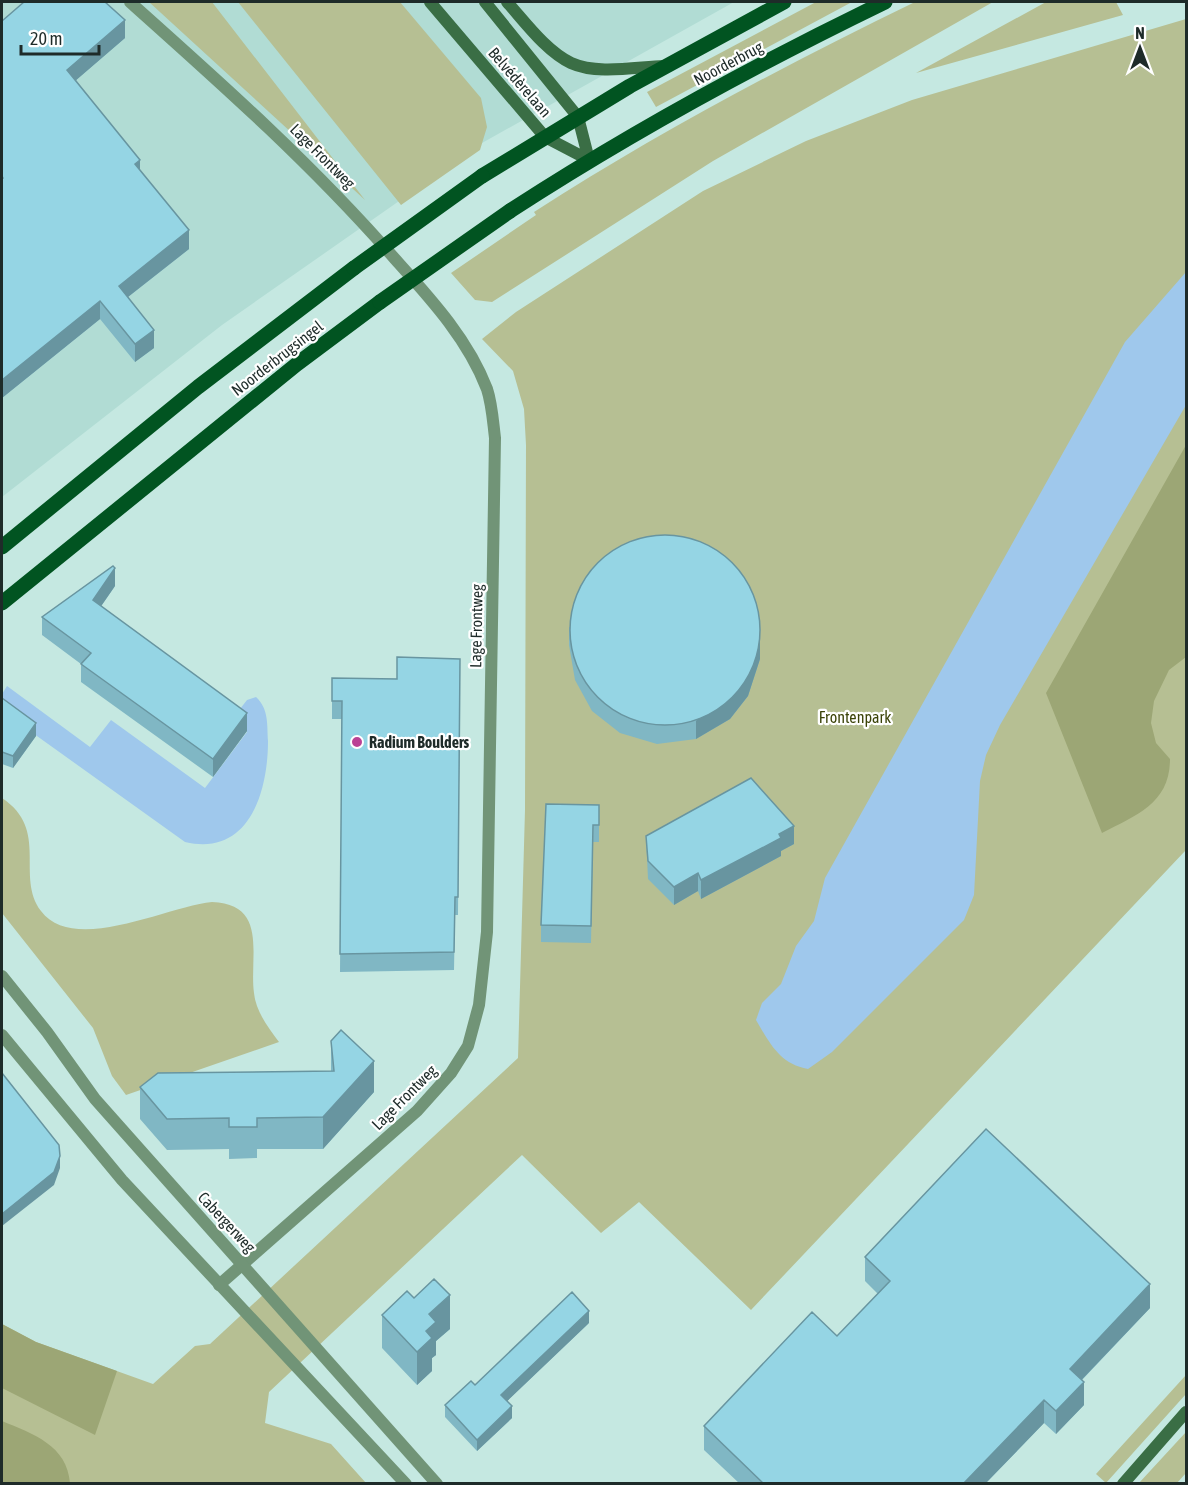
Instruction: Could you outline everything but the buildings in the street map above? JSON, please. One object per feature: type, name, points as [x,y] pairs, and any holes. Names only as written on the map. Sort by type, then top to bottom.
[{"type":"main road","name":"Belvédèrelaan","points":[[430,2],[545,136],[589,160]]},
{"type":"main road","name":"Belvédèrelaan","points":[[485,2],[578,117],[589,160]]},
{"type":"main road","points":[[507,2],[546,43],[572,63],[606,68],[664,66]]},
{"type":"main road","name":"Noorderbrug","points":[[578,117],[664,66],[784,2]]},
{"type":"main road","name":"Noorderbrug","points":[[589,160],[682,107],[885,2]]},
{"type":"main road","name":"Noorderbrugsingel","points":[[2,547],[198,387],[354,268],[482,176],[578,117]]},
{"type":"main road","name":"Noorderbrugsingel","points":[[2,603],[297,364],[380,302],[510,211],[589,160]]},
{"type":"main road","points":[[1123,1484],[1186,1412]]},
{"type":"street","name":"Lage Frontweg","points":[[130,2],[277,133],[340,196],[432,300],[481,376],[490,402],[495,438],[487,932],[479,1005],[468,1046],[451,1073],[417,1111],[219,1285]]},
{"type":"street","name":"Cabergerweg","points":[[2,975],[47,1032],[95,1099],[268,1290],[437,1484]]},
{"type":"street","points":[[2,1035],[122,1180],[406,1484]]},
{"type":"shaded area","points":[[2,2],[734,2],[482,143],[222,325],[2,497]]},
{"type":"shaded area","points":[[1186,272],[1186,405],[1000,725],[986,755],[980,781],[974,895],[964,920],[832,1052],[808,1069],[790,1063],[771,1045],[756,1020],[762,1003],[781,984],[796,946],[814,921],[825,878],[1125,342]]},
{"type":"shaded area","points":[[7,686],[90,747],[111,720],[205,788],[247,732],[240,709],[247,700],[256,697],[265,712],[268,741],[267,761],[259,799],[239,830],[225,840],[207,844],[185,842],[2,711],[2,694]]},
{"type":"green space","points":[[149,2],[212,2],[365,200]]},
{"type":"green space","points":[[238,2],[400,2],[481,98],[487,127],[480,150],[401,205]]},
{"type":"green space","points":[[816,2],[852,2],[656,107],[647,92]]},
{"type":"green space","points":[[915,2],[993,2],[713,161],[492,302],[475,300],[451,273],[536,215],[534,212],[626,155],[818,50]]},
{"type":"green space","points":[[1046,2],[1116,2],[1123,15],[916,73]]},
{"type":"green space","name":"Frontenpark","points":[[1186,19],[1186,850],[751,1310],[639,1202],[601,1233],[522,1155],[269,1392],[265,1423],[331,1444],[366,1483],[2,1483],[2,1324],[36,1342],[153,1384],[195,1346],[210,1344],[518,1058],[525,810],[526,445],[524,409],[513,371],[482,339],[516,312],[703,191],[806,141],[912,100]]},
{"type":"green space","points":[[1186,445],[1186,657],[1169,670],[1154,701],[1151,723],[1156,743],[1170,759],[1169,774],[1158,797],[1149,806],[1102,833],[1046,693]]},
{"type":"green space","points":[[2,798],[16,811],[25,824],[29,839],[34,897],[41,911],[56,923],[75,929],[98,929],[212,902],[230,905],[242,912],[249,922],[252,935],[255,1000],[263,1019],[279,1042],[126,1095],[112,1076],[93,1028],[2,913]]},
{"type":"green space","points":[[2,1324],[36,1342],[117,1371],[95,1435],[2,1388]]},
{"type":"green space","points":[[1186,1375],[1186,1394],[1106,1483],[1096,1474]]},
{"type":"green space","points":[[2,1421],[36,1436],[55,1450],[67,1470],[70,1483],[2,1483]]},
{"type":"green space","points":[[1186,1432],[1186,1473],[1177,1483],[1139,1483]]},
{"type":"place","name":"Radium Boulders","points":[[357,742]]}]
